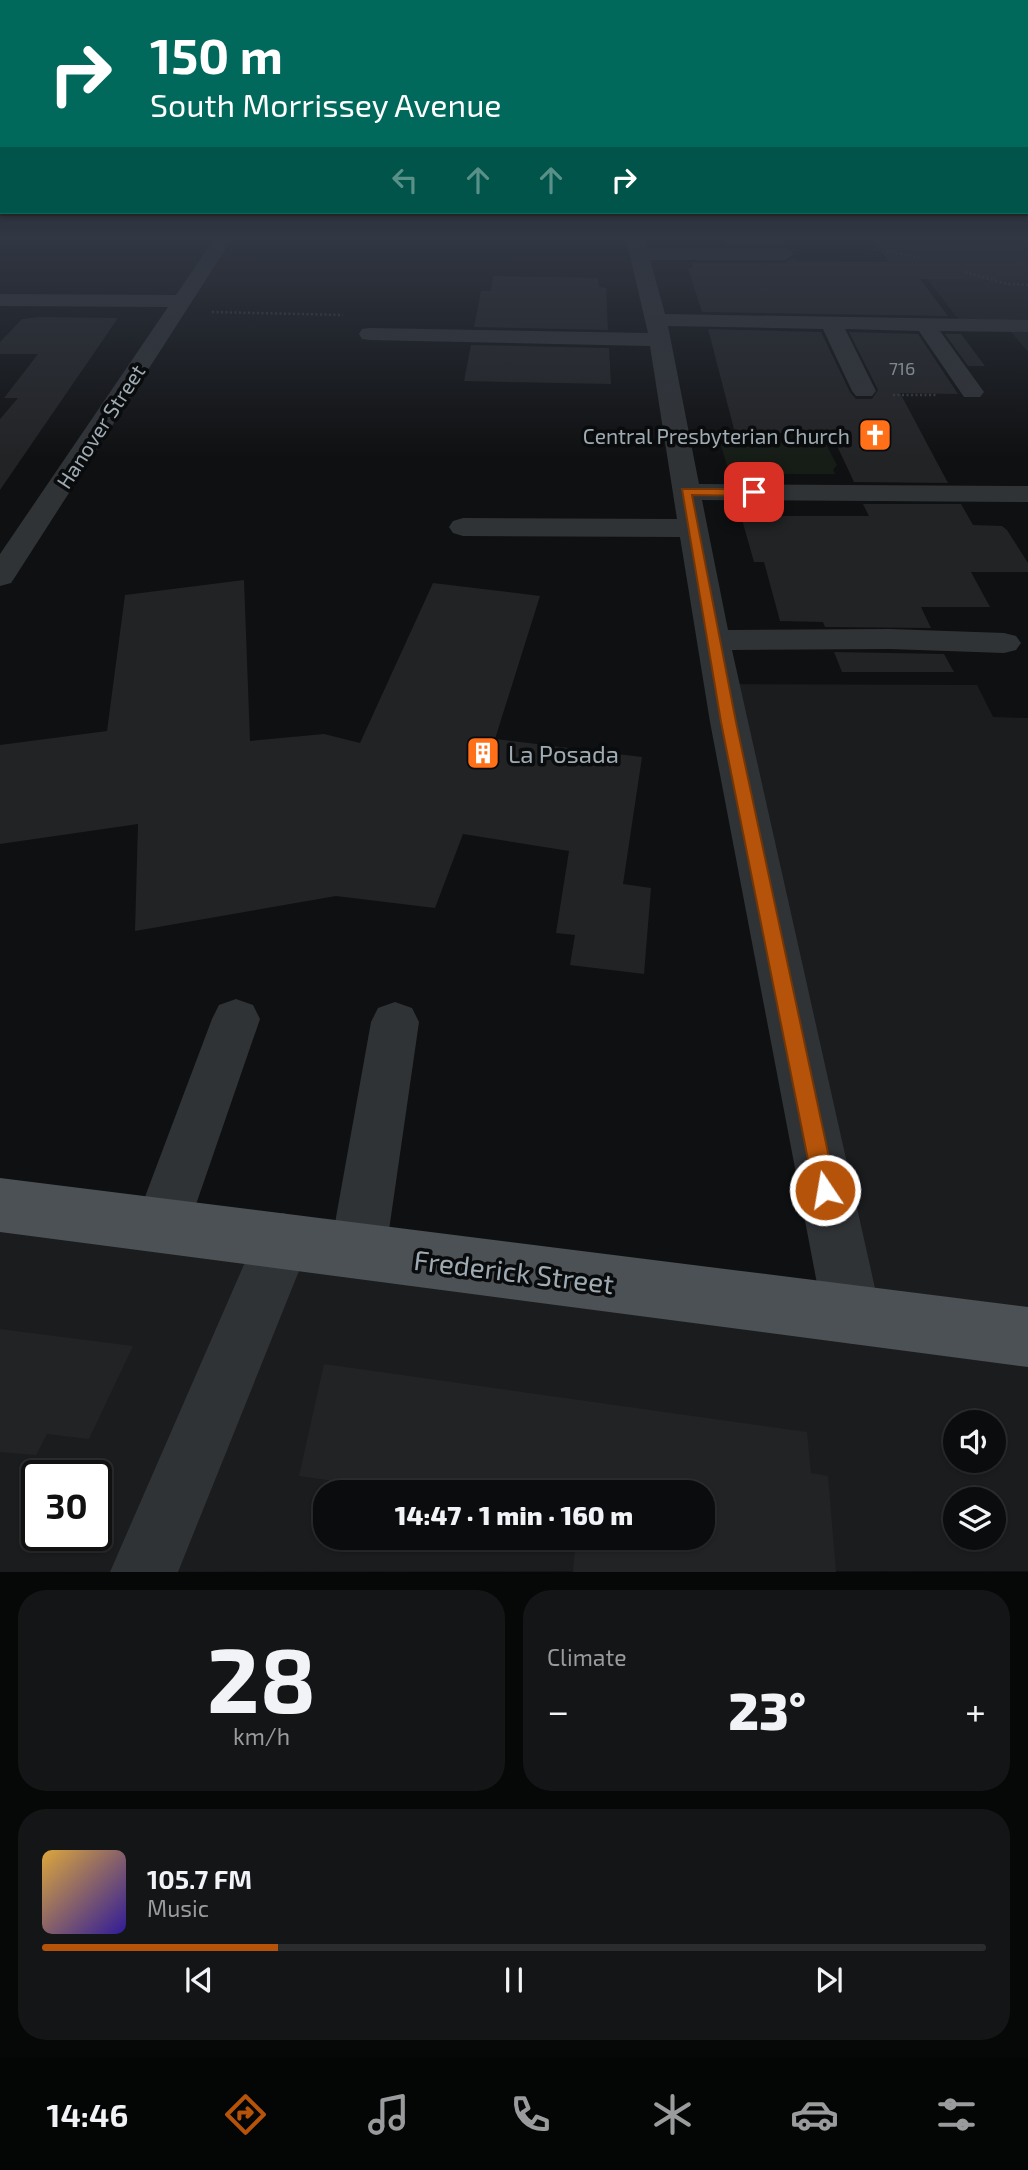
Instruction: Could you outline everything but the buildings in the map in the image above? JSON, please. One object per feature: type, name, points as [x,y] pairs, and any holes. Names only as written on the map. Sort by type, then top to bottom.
[{"type":"main road","name":"Frederick Street","points":[[0,1205],[1028,1337]]},
{"type":"street","name":"Hanover Street","points":[[0,578],[175,312]]},
{"type":"street","points":[[654,312],[713,640],[852,1315]]},
{"type":"street","points":[[831,323],[864,391]]},
{"type":"street","points":[[370,334],[658,330],[831,323],[1028,326]]},
{"type":"street","points":[[925,324],[972,392]]},
{"type":"street","points":[[463,527],[689,510],[1028,494]]},
{"type":"street","points":[[713,640],[890,639],[1003,643]]},
{"type":"street","points":[[162,1226],[236,1019]]},
{"type":"street","points":[[358,1251],[395,1022]]},
{"type":"street","points":[[144,1572],[283,1241]]},
{"type":"path","points":[[864,391],[908,395],[957,395],[972,392]]},
{"type":"shaded area","points":[[953,312],[1028,312],[1028,352],[1006,326],[967,326]]},
{"type":"shaded area","points":[[720,442],[826,444],[837,465],[833,470],[835,474],[748,474],[727,466]]},
{"type":"shaded area","points":[[713,684],[977,685],[993,717],[1028,718],[1028,1571],[0,1572],[0,1197],[841,1314]]},
{"type":"place","name":"Central Presbyterian Church","points":[[875,435]]},
{"type":"place","name":"La Posada","points":[[483,753]]},
{"type":"route","points":[[754,492],[686,492],[728,722],[825,1190]]}]
